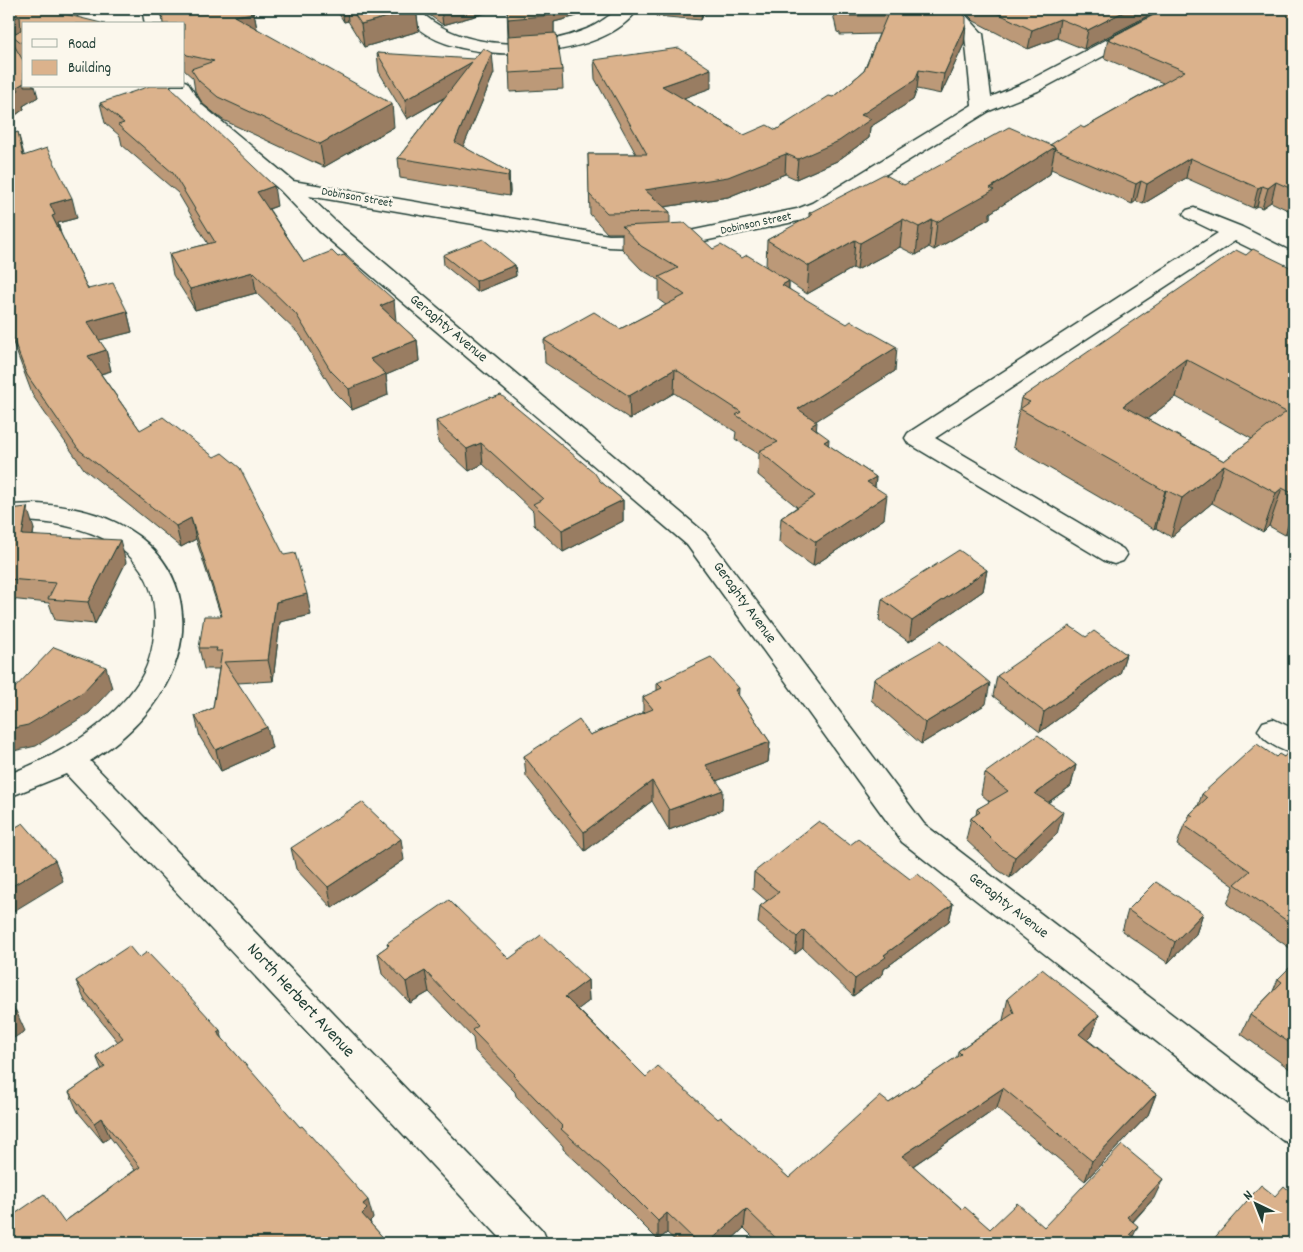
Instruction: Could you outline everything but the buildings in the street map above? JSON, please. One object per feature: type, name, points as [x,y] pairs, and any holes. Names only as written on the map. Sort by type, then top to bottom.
[{"type":"street","points":[[53,22],[74,9]]},
{"type":"street","points":[[151,9],[154,22]]},
{"type":"street","points":[[408,9],[424,24],[439,34],[467,44],[502,50],[547,47],[571,41],[594,33],[626,13],[628,9]]},
{"type":"street","points":[[949,9],[958,15],[974,34],[982,108]]},
{"type":"street","name":"Dobinson Street","points":[[286,186],[610,241],[667,240],[697,236],[804,214],[819,207],[982,108],[1031,87],[1178,9]]},
{"type":"street","points":[[9,50],[22,41]]},
{"type":"street","name":"Geraghty Avenue","points":[[181,88],[194,109],[234,140],[286,186],[327,226],[696,539],[913,833],[1294,1128]]},
{"type":"street","points":[[1194,214],[1294,261]]},
{"type":"street","points":[[1114,555],[917,438],[1234,232]]},
{"type":"street","points":[[697,236],[720,250]]},
{"type":"street","points":[[9,512],[36,512],[90,522],[132,544],[149,560],[161,579],[168,598],[170,617],[168,640],[161,666],[146,693],[126,716],[100,739],[70,759],[36,776],[9,786]]},
{"type":"street","name":"North Herbert Avenue","points":[[70,759],[530,1243]]}]
